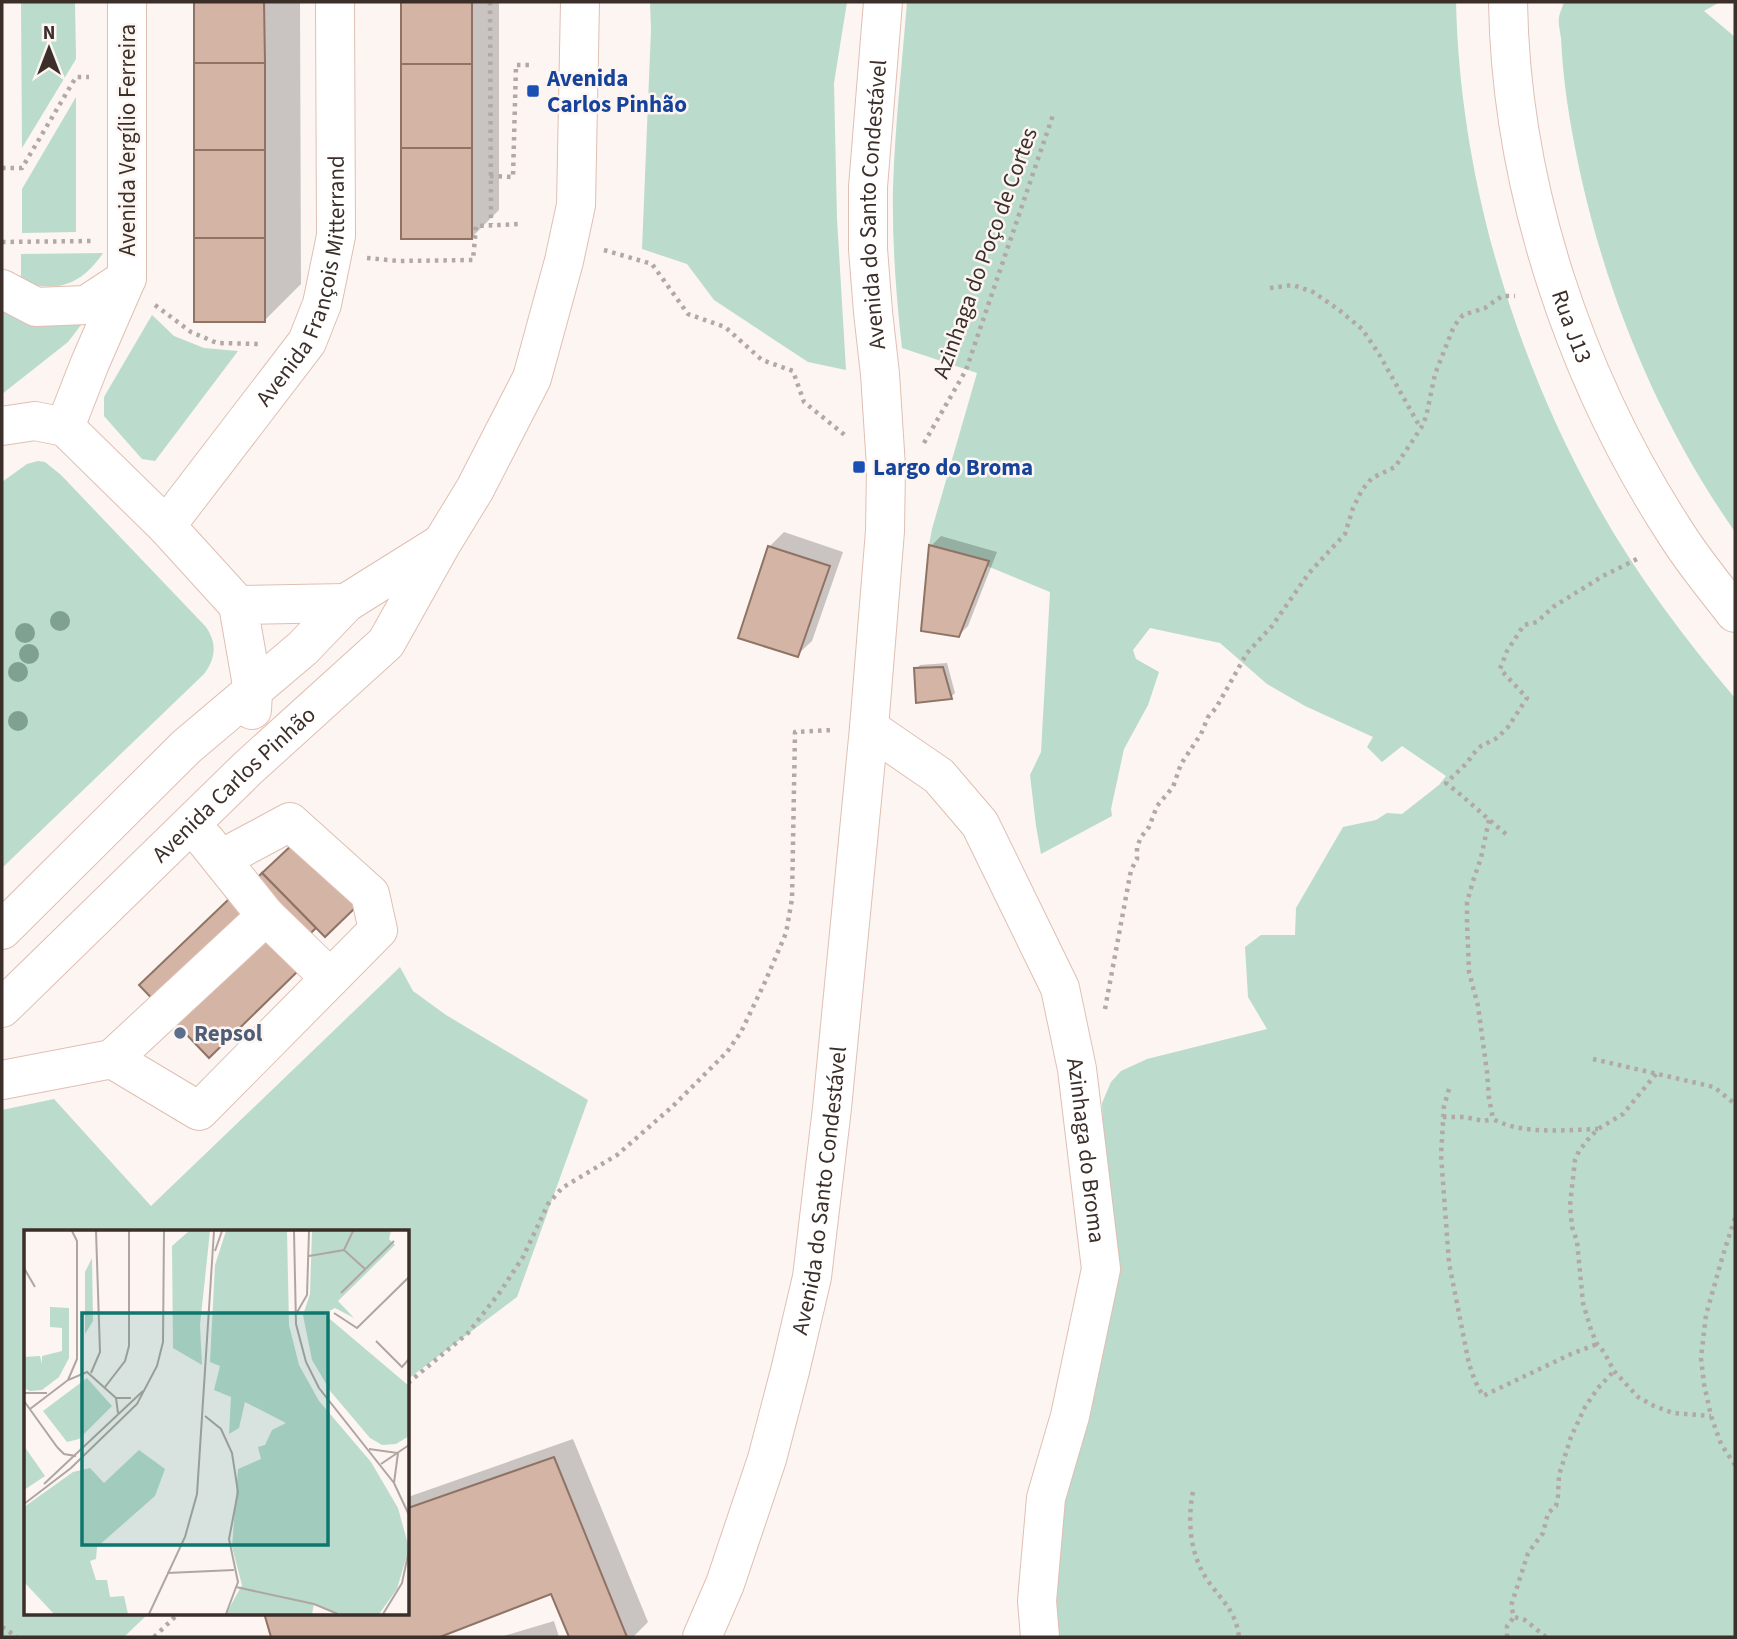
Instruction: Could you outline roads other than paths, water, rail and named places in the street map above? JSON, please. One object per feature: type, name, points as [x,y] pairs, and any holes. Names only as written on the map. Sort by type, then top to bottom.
[{"type":"main road","name":"Avenida Vergílio Ferreira","points":[[65,427],[127,259],[127,2]]},
{"type":"main road","name":"Avenida François Mitterrand","points":[[166,526],[307,342],[321,304],[336,236],[335,2]]},
{"type":"main road","name":"Avenida Carlos Pinhão","points":[[2,1006],[248,768],[386,643],[475,489],[532,378],[576,205],[580,2]]},
{"type":"main road","name":"Avenida do Santo Condestável","points":[[702,1637],[725,1584],[767,1459],[790,1371],[812,1277],[832,1108],[885,531],[902,459],[880,374],[869,249],[870,162],[883,2]]},
{"type":"main road","name":"Rua J13","points":[[1511,4],[1513,80],[1523,149],[1553,270],[1580,349],[1608,413],[1640,474],[1676,534],[1735,613]]},
{"type":"main road","name":"Avenida Vergílio Ferreira","points":[[2,289],[36,307],[86,305],[127,259]]},
{"type":"main road","points":[[2,426],[35,421],[65,427],[166,526],[238,605],[253,691],[248,768]]},
{"type":"main road","name":"Avenida Carlos Pinhão","points":[[2,930],[186,747],[303,648],[346,603],[442,543]]},
{"type":"main road","points":[[238,605],[346,603]]},
{"type":"main road","name":"Azinhaga do Broma","points":[[869,728],[939,776],[980,824],[1060,988],[1077,1069],[1101,1269],[1070,1416],[1046,1498],[1037,1601],[1040,1637]]},
{"type":"main road","points":[[112,1059],[199,1111],[378,930],[370,894],[290,822],[221,859]]},
{"type":"main road","points":[[191,825],[266,916],[330,978]]},
{"type":"main road","points":[[2,1080],[112,1059],[266,916]]},
{"type":"place","name":"Avenida Carlos Pinhão","points":[[533,91]]},
{"type":"place","name":"Largo do Broma","points":[[859,467]]},
{"type":"place","name":"Repsol","points":[[180,1033]]}]
